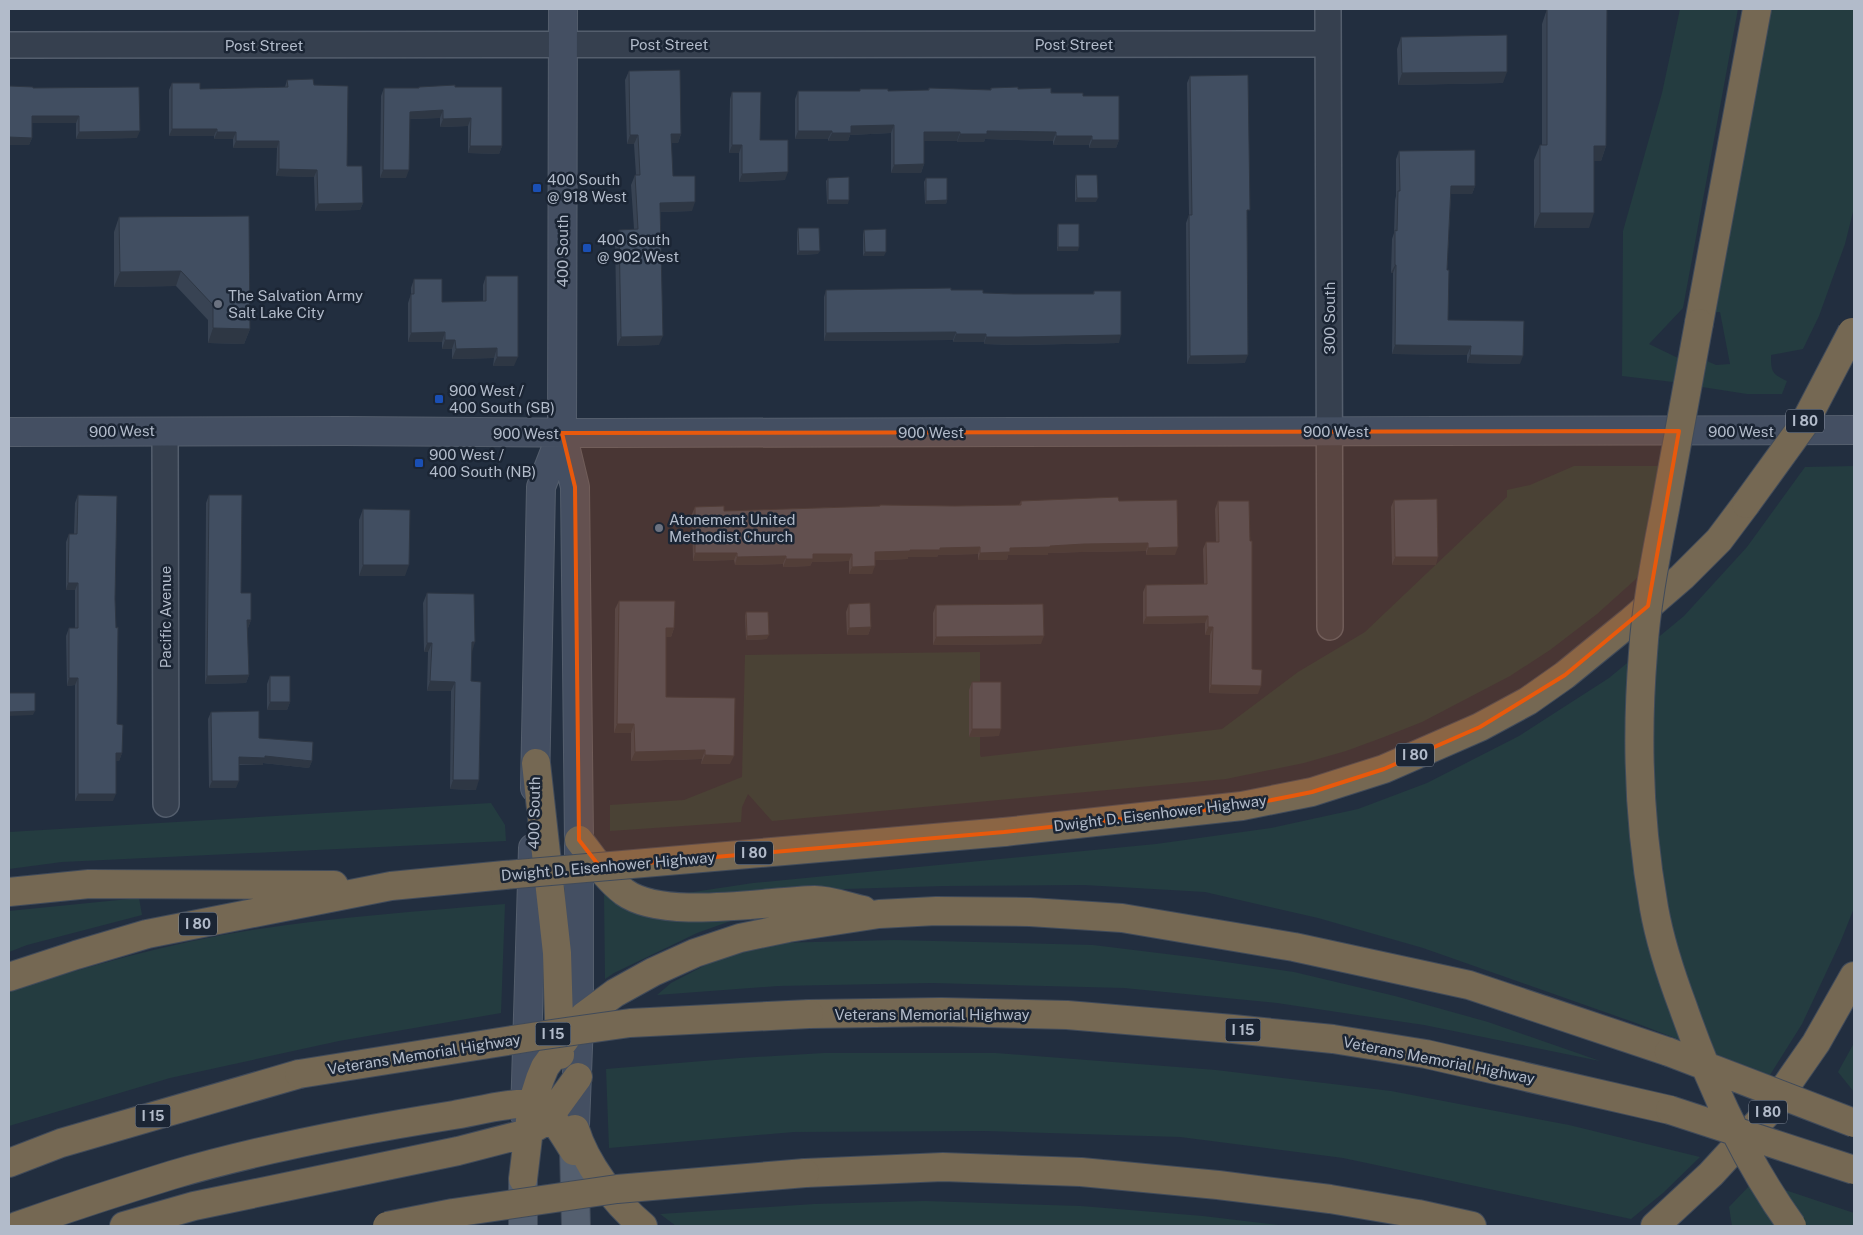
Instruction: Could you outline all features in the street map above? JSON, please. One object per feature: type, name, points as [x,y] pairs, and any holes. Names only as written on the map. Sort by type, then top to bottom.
[{"type":"highway","points":[[1757,9],[1650,594],[1643,652],[1639,755],[1643,833],[1654,910],[1669,967],[1695,1042],[1723,1110],[1758,1174],[1792,1226]]},
{"type":"highway","name":"Dwight D. Eisenhower Highway","points":[[391,886],[1004,832],[1242,806],[1312,792],[1384,768],[1480,727],[1528,701],[1566,675],[1682,577],[1719,540],[1804,424],[1853,329]]},
{"type":"highway","points":[[536,763],[557,952],[559,1047],[572,1086],[575,1142]]},
{"type":"highway","points":[[579,840],[606,875],[620,888],[637,899],[650,904],[672,907],[817,900],[879,914]]},
{"type":"highway","points":[[9,892],[89,884],[391,886]]},
{"type":"highway","name":"I 80","points":[[9,977],[147,934],[391,886]]},
{"type":"highway","points":[[532,1118],[540,1079],[545,1067],[579,1022],[584,1016],[615,993],[653,972],[695,953],[740,938],[788,928],[879,914],[936,911],[1122,918],[1276,944],[1469,985],[1669,1052],[1854,1123]]},
{"type":"highway","name":"I 80","points":[[1655,1226],[1711,1174],[1768,1112],[1816,1043],[1854,976]]},
{"type":"highway","name":"Veterans Memorial Highway","points":[[9,1163],[61,1143],[299,1074],[630,1023],[809,1014],[941,1012],[1067,1015],[1333,1039],[1426,1054],[1670,1110],[1854,1170]]},
{"type":"highway","points":[[124,1226],[194,1206],[458,1151],[532,1118],[572,1086]]},
{"type":"highway","points":[[17,1226],[173,1175],[238,1157],[382,1126],[532,1118],[575,1142],[595,1171],[627,1210],[643,1226]]},
{"type":"highway","points":[[387,1226],[453,1212],[618,1189],[805,1173],[943,1167],[1081,1172],[1218,1185],[1330,1199],[1418,1214],[1472,1226]]},
{"type":"main road","name":"400 South","points":[[563,9],[562,433],[576,487],[579,840],[579,1022],[572,1086]]},
{"type":"main road","name":"900 West","points":[[9,432],[562,433],[1854,430]]},
{"type":"main road","name":"400 South","points":[[523,1226],[523,1179],[532,1118],[541,487],[562,433]]},
{"type":"main road","points":[[575,1142],[576,1226]]},
{"type":"street","name":"300 South","points":[[1328,9],[1330,627]]},
{"type":"street","name":"Post Street","points":[[9,45],[1328,44]]},
{"type":"street","name":"Pacific Avenue","points":[[165,431],[166,804]]},
{"type":"highlighted area","points":[[1679,431],[1648,606],[1565,675],[1480,727],[1384,769],[1312,792],[1242,806],[1004,832],[600,867],[579,840],[575,487],[562,433]]},
{"type":"green space","points":[[1680,9],[1738,9],[1683,308],[1649,344],[1678,358],[1673,382],[1622,376],[1623,231],[1662,93]]},
{"type":"green space","points":[[1771,9],[1854,9],[1854,208],[1845,244],[1819,316],[1803,349],[1771,355],[1773,372],[1787,381],[1782,394],[1747,394],[1702,387],[1707,361],[1716,365],[1730,364],[1720,312],[1716,312]]},
{"type":"green space","points":[[1574,466],[1658,466],[1637,578],[1597,614],[1550,650],[1510,676],[1422,722],[1384,737],[1346,751],[1304,763],[1226,779],[772,821],[748,794],[742,807],[741,822],[610,831],[610,805],[684,800],[742,777],[745,655],[980,652],[981,757],[1222,729],[1298,672],[1365,632],[1507,497],[1507,490],[1530,485]]},
{"type":"green space","points":[[1854,466],[1854,908],[1840,943],[1802,1024],[1770,1075],[1636,1023],[1423,948],[1318,918],[1205,892],[1084,885],[944,886],[680,894],[753,883],[1156,844],[1271,828],[1358,809],[1427,783],[1519,736],[1609,678],[1684,616],[1747,547],[1805,467]]},
{"type":"green space","points":[[491,803],[505,825],[506,841],[62,862],[9,869],[9,832]]},
{"type":"green space","points":[[604,895],[742,917],[697,933],[605,979]]},
{"type":"green space","points":[[139,898],[142,915],[27,945],[9,952],[9,911]]},
{"type":"green space","points":[[505,904],[501,1013],[339,1041],[170,1078],[9,1126],[9,991],[129,956],[221,935],[347,918]]},
{"type":"green space","points":[[894,940],[1093,945],[1294,972],[1395,996],[1488,1022],[1600,1061],[1424,1025],[1277,1003],[1124,988],[932,983],[778,986],[657,995],[671,983],[719,958],[774,943]]},
{"type":"green space","points":[[1854,1043],[1854,1092],[1838,1072]]},
{"type":"green space","points":[[824,1053],[996,1053],[1216,1070],[1391,1091],[1569,1125],[1700,1157],[1663,1193],[1631,1219],[1343,1158],[1180,1137],[986,1131],[794,1132],[609,1148],[606,1069]]},
{"type":"green space","points":[[1752,1183],[1779,1188],[1854,1213],[1854,1226],[1732,1226],[1729,1207]]},
{"type":"green space","points":[[925,1201],[1081,1206],[1203,1216],[1287,1226],[676,1226],[660,1214],[814,1204]]},
{"type":"building","points":[[1547,9],[1607,9],[1606,146],[1594,146],[1594,213],[1540,213],[1540,145],[1547,145]]},
{"type":"building","points":[[1507,35],[1507,72],[1402,73],[1401,37]]},
{"type":"building","points":[[680,70],[681,134],[671,134],[673,176],[695,176],[695,202],[660,203],[663,336],[621,337],[619,230],[638,229],[635,175],[640,175],[638,135],[630,135],[629,71]]},
{"type":"building","points":[[1248,75],[1250,210],[1247,210],[1248,355],[1190,356],[1189,215],[1192,215],[1190,76]]},
{"type":"building","points":[[313,79],[314,85],[348,86],[347,166],[362,166],[363,203],[318,204],[317,170],[279,169],[279,141],[236,141],[236,132],[217,132],[217,129],[172,129],[172,83],[200,83],[200,89],[288,87],[287,80]]},
{"type":"building","points":[[455,85],[455,87],[502,87],[502,146],[470,146],[471,118],[443,119],[443,110],[410,112],[409,170],[383,170],[384,88]]},
{"type":"building","points":[[9,86],[33,88],[139,87],[140,131],[79,132],[79,116],[32,116],[32,138],[9,137]]},
{"type":"building","points":[[1018,87],[1018,89],[1051,88],[1051,93],[1083,93],[1083,96],[1119,96],[1119,140],[1092,140],[1092,136],[1056,136],[1056,132],[987,131],[987,134],[960,134],[960,132],[924,132],[924,164],[894,165],[894,125],[851,126],[851,133],[798,131],[798,91],[888,89],[888,91],[929,90],[929,88],[991,90],[991,88]]},
{"type":"building","points":[[732,92],[761,92],[760,140],[788,140],[788,172],[742,174],[742,145],[732,145]]},
{"type":"building","points":[[1475,150],[1475,186],[1451,186],[1447,270],[1449,270],[1448,320],[1524,321],[1523,356],[1470,355],[1471,346],[1395,345],[1395,230],[1397,231],[1398,191],[1400,191],[1399,151]]},
{"type":"building","points":[[1076,175],[1097,175],[1098,198],[1077,198]]},
{"type":"building","points":[[849,177],[849,200],[828,200],[828,178]]},
{"type":"building","points":[[926,178],[947,178],[947,200],[926,201]]},
{"type":"building","name":"The Salvation Army Salt Lake City","points":[[249,216],[250,329],[213,328],[213,305],[181,271],[120,272],[119,217]]},
{"type":"building","points":[[1058,224],[1079,224],[1079,247],[1058,247]]},
{"type":"building","points":[[798,228],[819,228],[820,251],[799,251]]},
{"type":"building","points":[[886,229],[886,252],[865,252],[864,230]]},
{"type":"building","points":[[486,276],[518,276],[518,357],[497,357],[497,348],[456,349],[455,340],[445,340],[445,332],[411,333],[411,294],[414,294],[414,279],[442,279],[442,302],[486,301]]},
{"type":"building","points":[[951,288],[951,290],[983,290],[983,293],[1014,294],[1094,294],[1094,291],[1121,291],[1121,335],[986,337],[986,334],[956,334],[956,332],[826,333],[826,290]]},
{"type":"building","points":[[78,495],[117,496],[115,599],[116,628],[118,627],[117,724],[123,725],[122,753],[116,753],[116,794],[78,794],[78,678],[69,678],[69,628],[78,628],[78,583],[68,583],[69,534],[77,534]]},
{"type":"building","points":[[209,495],[242,495],[241,593],[251,593],[251,620],[247,620],[249,675],[207,676]]},
{"type":"building","points":[[1118,497],[1119,501],[1177,500],[1178,547],[1148,548],[1148,543],[1084,544],[1010,548],[1010,552],[980,553],[980,547],[940,548],[940,550],[875,552],[875,566],[852,567],[852,554],[813,554],[813,559],[786,559],[786,556],[737,557],[737,553],[695,553],[695,507],[724,506],[724,511],[880,505],[1021,505],[1021,501]]},
{"type":"building","points":[[1437,499],[1438,557],[1395,557],[1394,500]]},
{"type":"building","points":[[1218,501],[1249,501],[1250,541],[1252,541],[1252,669],[1262,670],[1261,686],[1211,685],[1213,627],[1208,627],[1208,616],[1146,617],[1146,585],[1207,584],[1206,542],[1219,542]]},
{"type":"building","points":[[363,509],[410,510],[409,565],[363,565]]},
{"type":"building","points":[[427,593],[474,594],[475,642],[472,642],[471,681],[481,682],[479,780],[453,780],[455,682],[430,681],[432,643],[427,643]]},
{"type":"building","points":[[619,601],[675,601],[674,628],[666,628],[666,697],[735,698],[734,756],[705,755],[705,750],[635,752],[634,724],[617,724]]},
{"type":"building","points":[[870,603],[871,627],[849,628],[849,604]]},
{"type":"building","points":[[1043,604],[1044,636],[936,637],[936,605]]},
{"type":"building","points":[[746,612],[768,612],[769,635],[747,636]]},
{"type":"building","points":[[270,676],[290,676],[290,702],[270,702]]},
{"type":"building","points":[[972,682],[1001,682],[1001,729],[972,729]]},
{"type":"building","points":[[9,693],[35,693],[35,711],[9,712]]},
{"type":"building","points":[[259,711],[259,738],[313,742],[312,761],[265,756],[265,758],[239,757],[239,781],[212,781],[211,712]]},
{"type":"place","name":"400 South @ 918 West","points":[[537,188]]},
{"type":"place","name":"400 South @ 902 West","points":[[587,248]]},
{"type":"place","name":"The Salvation Army Salt Lake City","points":[[218,304]]},
{"type":"place","name":"900 West / 400 South (SB)","points":[[439,399]]},
{"type":"place","name":"900 West / 400 South (NB)","points":[[419,463]]},
{"type":"place","name":"Atonement United Methodist Church","points":[[659,528]]}]
